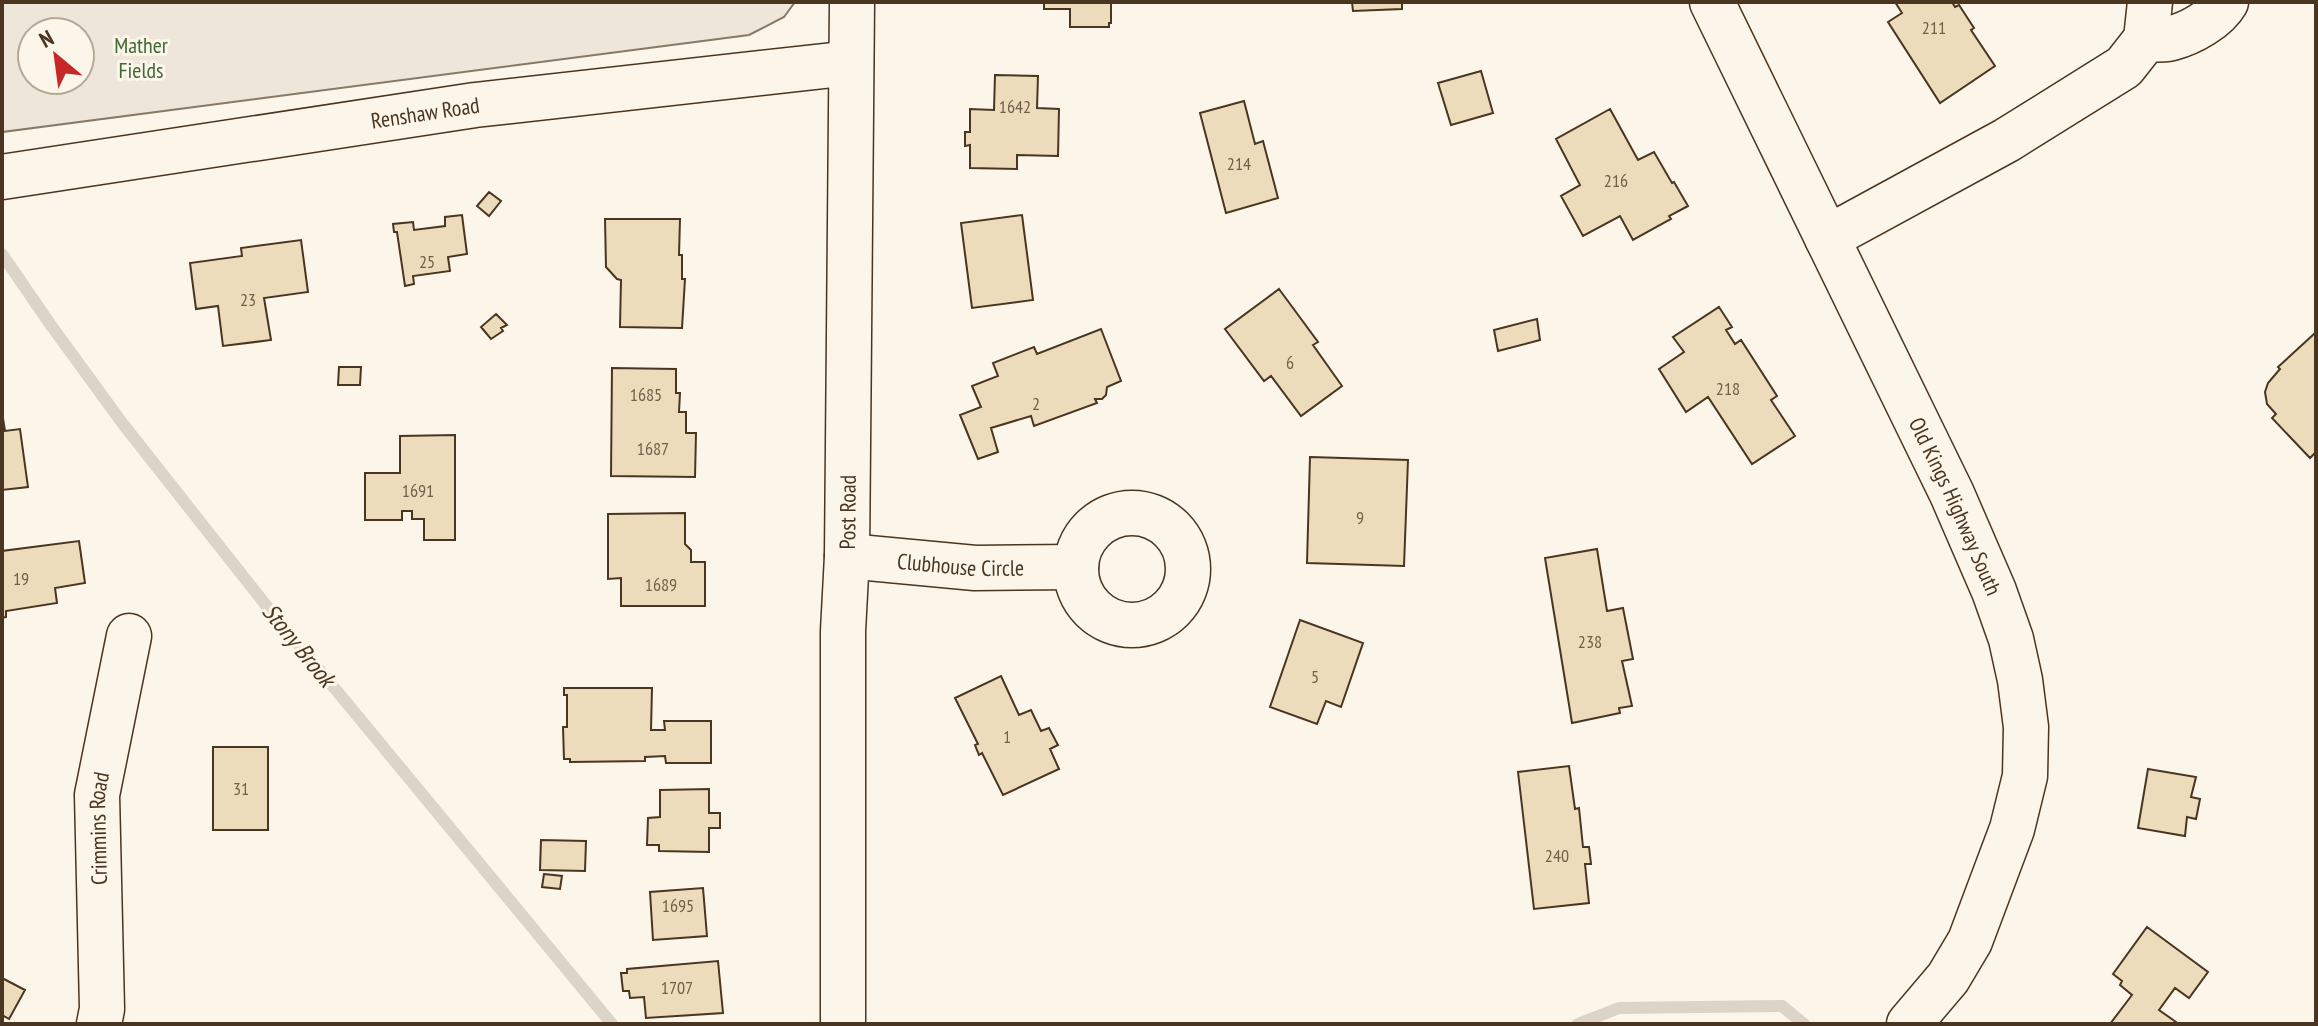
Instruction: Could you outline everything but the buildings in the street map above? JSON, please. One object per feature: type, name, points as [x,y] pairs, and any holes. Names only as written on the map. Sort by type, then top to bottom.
[{"type":"street","name":"Post Road","points":[[843,1024],[843,631],[847,556],[852,2]]},
{"type":"street","name":"Old Kings Highway South","points":[[1712,2],[1952,494],[1994,591],[2011,639],[2020,680],[2026,727],[2025,776],[2012,829],[1970,941],[1948,978],[1909,1024]]},
{"type":"street","points":[[1827,238],[2007,140],[2124,67],[2148,21],[2169,39],[2193,30],[2221,11],[2226,2]]},
{"type":"street","name":"Renshaw Road","points":[[2,177],[475,105],[851,63]]},
{"type":"street","name":"Clubhouse Circle","points":[[847,556],[975,568],[1076,567]]},
{"type":"street","name":"Crimmins Road","points":[[99,1024],[102,1009],[97,795],[129,636]]},
{"type":"green space","name":"Mather Fields","points":[[2,2],[795,2],[784,17],[749,35],[2,132]]},
{"type":"waterway","name":"Stony Brook","points":[[2,254],[123,424],[265,604],[612,1024]]},
{"type":"waterway","name":"Stony Brook","points":[[1578,1024],[1619,1008],[1782,1006],[1804,1024]]}]
